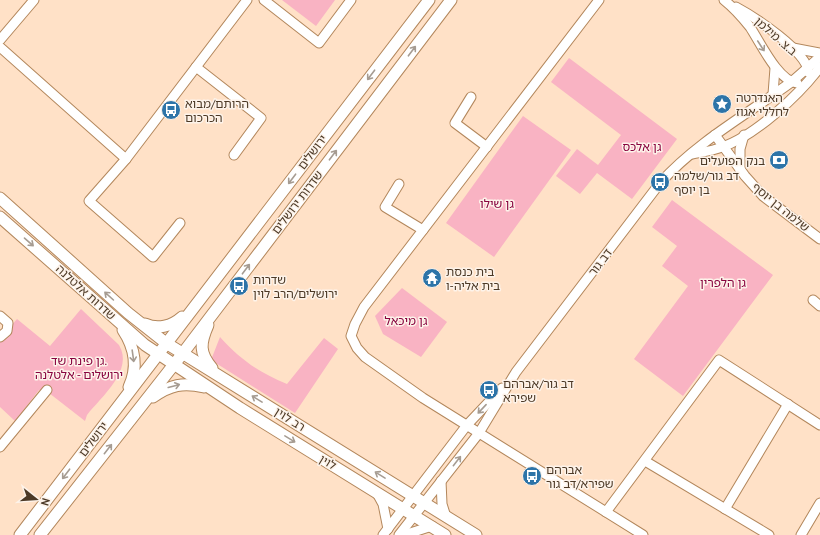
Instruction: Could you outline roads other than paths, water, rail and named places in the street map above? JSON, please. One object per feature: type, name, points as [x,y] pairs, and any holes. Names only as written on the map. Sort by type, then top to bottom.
[{"type":"main road","name":"ירושלים","points":[[196,304],[429,0]]},
{"type":"main road","name":"שדרות ירושלים","points":[[143,404],[451,0]]},
{"type":"main road","name":"שדרות אלטלנה","points":[[0,198],[166,343]]},
{"type":"main road","name":"שדרות אלטלנה","points":[[0,217],[118,321],[158,354],[174,364]]},
{"type":"main road","points":[[139,321],[154,327],[170,325],[177,322],[196,304]]},
{"type":"main road","points":[[166,343],[196,304]]},
{"type":"main road","points":[[214,312],[204,337],[202,353],[204,359],[217,374]]},
{"type":"main road","points":[[118,321],[129,338],[134,357],[133,379],[125,398]]},
{"type":"main road","name":"ירושלים","points":[[20,535],[166,343]]},
{"type":"main road","name":"רב לוין","points":[[166,343],[476,535]]},
{"type":"main road","name":"לוין","points":[[174,364],[445,535]]},
{"type":"main road","points":[[143,404],[164,389],[182,384],[210,388]]},
{"type":"main road","name":"ירושלים","points":[[40,535],[143,404]]},
{"type":"street","points":[[0,40],[34,0]]},
{"type":"street","points":[[180,223],[153,257],[89,201],[126,159],[247,0]]},
{"type":"street","points":[[264,0],[319,43],[351,0]]},
{"type":"street","points":[[599,0],[364,307],[355,324],[351,336],[357,348],[365,357],[423,398],[643,535]]},
{"type":"street","name":"ב.צ. מילמן","points":[[727,2],[766,25],[793,48],[808,67]]},
{"type":"street","name":"ב.צ. מילמן","points":[[727,2],[746,22],[775,68],[791,82]]},
{"type":"street","points":[[0,47],[126,159]]},
{"type":"street","points":[[793,48],[820,53]]},
{"type":"street","name":"דב גור","points":[[386,532],[467,425],[516,372],[660,183],[689,155],[791,82],[820,57]]},
{"type":"street","points":[[196,67],[260,118],[234,155]]},
{"type":"street","points":[[791,82],[808,83],[808,67]]},
{"type":"street","name":"דב גור","points":[[689,155],[723,147],[744,135],[774,114],[808,83],[820,67]]},
{"type":"street","points":[[773,94],[775,68]]},
{"type":"street","points":[[471,97],[455,123],[487,147]]},
{"type":"street","name":"שלמה בן יוסף","points":[[715,135],[740,170],[763,196],[820,239]]},
{"type":"street","points":[[740,170],[740,149],[744,135]]},
{"type":"street","points":[[399,184],[385,207],[423,230]]},
{"type":"street","points":[[0,316],[8,323],[7,331],[0,337]]},
{"type":"street","points":[[606,512],[719,360],[820,424]]},
{"type":"street","name":"דב גור","points":[[399,535],[479,433],[516,372]]},
{"type":"street","points":[[1,444],[47,390]]},
{"type":"street","points":[[725,509],[788,404]]},
{"type":"street","points":[[645,461],[769,535]]},
{"type":"street","points":[[441,481],[442,504],[446,517]]},
{"type":"street","points":[[375,490],[383,504],[386,532]]},
{"type":"street","points":[[801,535],[820,502]]},
{"type":"street","points":[[404,535],[432,526]]},
{"type":"place","name":"האנדרטה לחללי אגוז","points":[[722,104]]},
{"type":"place","name":"הרותם/מבוא הכרכום","points":[[171,110]]},
{"type":"place","name":"בנק הפועלים","points":[[779,160]]},
{"type":"place","name":"דב גור/שלמה בן יוסף","points":[[660,182]]},
{"type":"place","name":"בית כנסת בית אליה-ו","points":[[432,278]]},
{"type":"place","name":"שדרות ירושלים/הרב לוין","points":[[239,286]]},
{"type":"place","name":"דב גור/אברהם שפירא","points":[[489,390]]},
{"type":"place","name":"אברהם שפירא/דב גור","points":[[532,476]]},
{"type":"park label","name":"גן אלכס","points":[[642,146]]},
{"type":"park label","name":"גן שילו","points":[[497,203]]},
{"type":"park label","name":"גן הלפרין","points":[[723,282]]},
{"type":"park label","name":"גן מיכאל","points":[[406,320]]},
{"type":"park label","name":"גן פינת שד. ירושלים - אלטלנה","points":[[79,367]]}]
